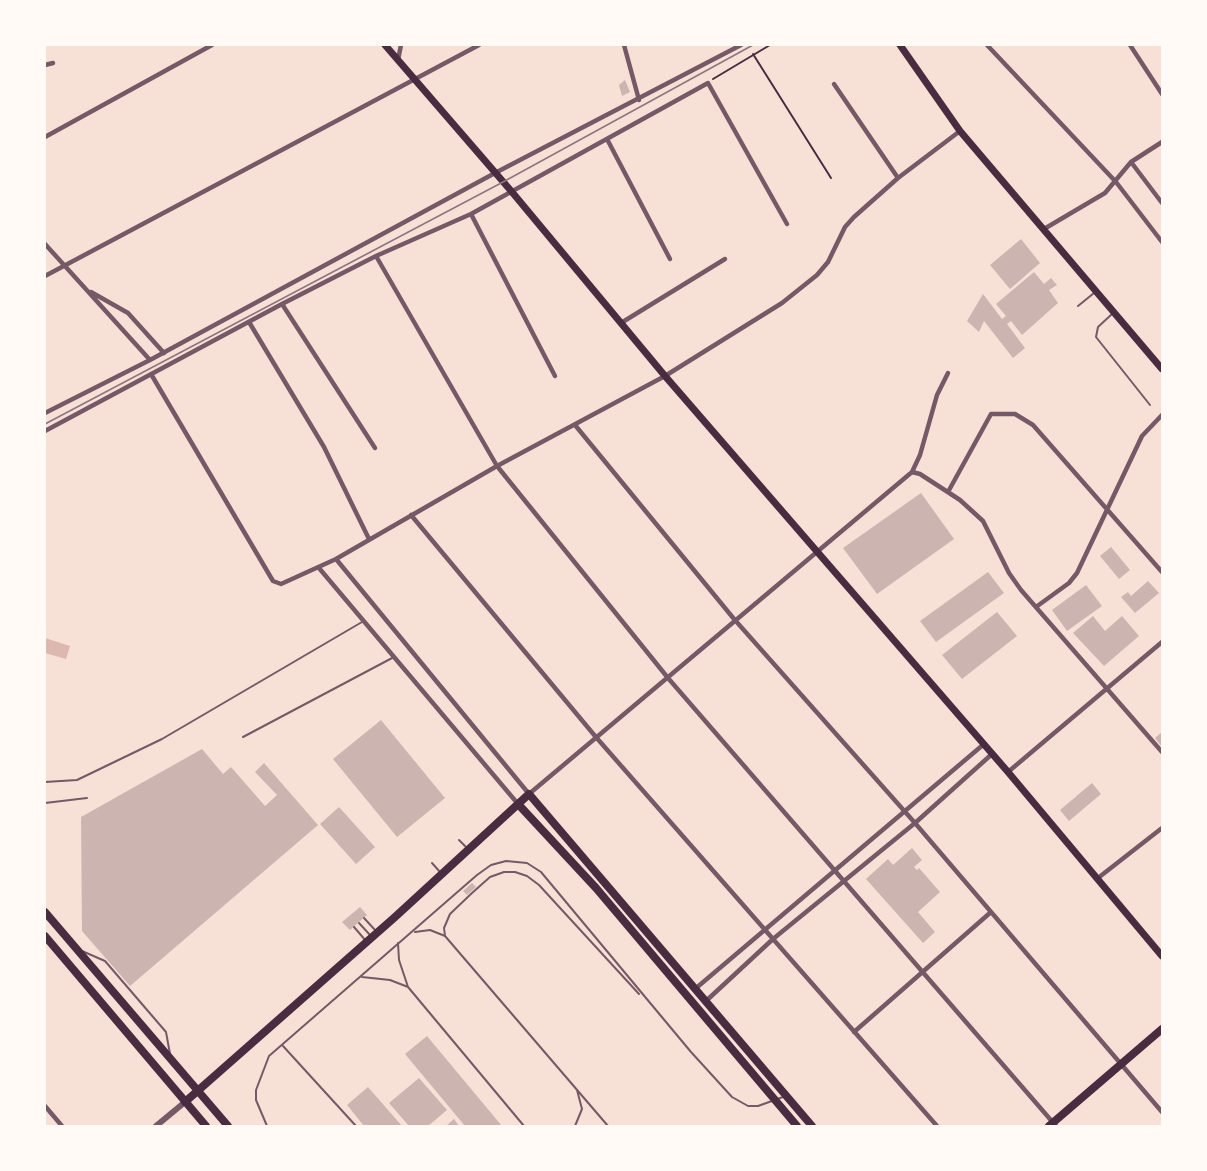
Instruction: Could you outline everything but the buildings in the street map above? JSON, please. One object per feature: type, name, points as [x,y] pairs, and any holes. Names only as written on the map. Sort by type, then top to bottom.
[{"type":"main road","points":[[385,45],[512,192],[665,376],[1008,772],[1162,956]]},
{"type":"main road","points":[[900,45],[960,131],[1162,369]]},
{"type":"main road","points":[[185,1102],[372,937],[529,794],[812,1126]]},
{"type":"main road","points":[[518,804],[596,888],[797,1126]]},
{"type":"main road","points":[[45,912],[228,1126]]},
{"type":"main road","points":[[45,936],[206,1126]]},
{"type":"main road","points":[[1053,1125],[1162,1029]]},
{"type":"street","points":[[45,137],[212,45]]},
{"type":"street","points":[[398,61],[401,45]]},
{"type":"street","points":[[45,276],[479,45]]},
{"type":"street","points":[[624,45],[639,100]]},
{"type":"street","points":[[45,413],[164,353],[495,173],[741,45]]},
{"type":"street","points":[[987,45],[1116,182],[1162,242]]},
{"type":"street","points":[[1130,45],[1162,94]]},
{"type":"street","points":[[45,65],[53,63]]},
{"type":"street","points":[[45,431],[376,256],[471,214],[708,82],[787,224]]},
{"type":"street","points":[[834,84],[898,178]]},
{"type":"street","points":[[151,374],[273,581],[281,584],[336,559],[497,466],[665,376],[782,303],[817,275],[828,262],[845,227],[898,178],[960,131]]},
{"type":"street","points":[[607,139],[670,259]]},
{"type":"street","points":[[1044,229],[1105,193],[1131,162],[1162,142]]},
{"type":"street","points":[[1131,162],[1162,203]]},
{"type":"street","points":[[471,214],[555,376]]},
{"type":"street","points":[[45,244],[67,265],[150,360]]},
{"type":"street","points":[[376,256],[497,466],[668,678],[844,883],[923,971],[1053,1125]]},
{"type":"street","points":[[621,323],[725,259]]},
{"type":"street","points":[[88,290],[128,313],[164,353]]},
{"type":"street","points":[[282,304],[375,448]]},
{"type":"street","points":[[249,322],[324,447],[369,539]]},
{"type":"street","points":[[336,559],[529,794],[595,736],[668,678],[734,619],[912,472],[921,455],[937,395],[948,373]]},
{"type":"street","points":[[948,492],[991,414],[1015,414],[1032,425],[1162,572]]},
{"type":"street","points":[[1036,607],[1068,583],[1077,573],[1142,436],[1162,415]]},
{"type":"street","points":[[575,425],[734,619],[915,823],[1162,1112]]},
{"type":"street","points":[[912,472],[948,492],[983,521],[1009,573],[1162,753]]},
{"type":"street","points":[[411,515],[595,736],[937,1126]]},
{"type":"street","points":[[319,568],[518,804]]},
{"type":"street","points":[[1008,772],[1162,642]]},
{"type":"street","points":[[695,989],[984,744]]},
{"type":"street","points":[[706,1001],[773,939],[844,883],[992,754]]},
{"type":"street","points":[[1098,878],[1162,828]]},
{"type":"street","points":[[855,1032],[991,912]]},
{"type":"street","points":[[156,1126],[185,1102]]},
{"type":"street","points":[[45,1106],[62,1126]]},
{"type":"lane","points":[[1078,306],[1096,291]]},
{"type":"lane","points":[[1114,312],[1098,327],[1096,337],[1150,405]]},
{"type":"lane","points":[[45,782],[77,780],[162,739],[365,620]]},
{"type":"lane","points":[[243,738],[395,656]]},
{"type":"lane","points":[[317,698],[320,703]]},
{"type":"lane","points":[[45,803],[87,798]]},
{"type":"lane","points":[[459,840],[468,849]]},
{"type":"lane","points":[[267,1126],[256,1100],[256,1090],[269,1056],[491,865],[506,861],[527,863],[541,872],[670,1027]]},
{"type":"lane","points":[[432,863],[442,874]]},
{"type":"lane","points":[[445,936],[444,928],[450,914],[490,877],[504,872],[527,876],[554,900],[732,1097],[748,1106],[758,1106],[786,1095]]},
{"type":"lane","points":[[364,918],[372,937]]},
{"type":"lane","points":[[359,923],[372,937]]},
{"type":"lane","points":[[354,927],[372,937]]},
{"type":"lane","points":[[413,932],[430,930],[445,936],[486,981],[608,1126]]},
{"type":"lane","points":[[398,943],[399,960],[408,987],[524,1126]]},
{"type":"lane","points":[[77,949],[105,961],[134,993],[166,1032],[171,1060]]},
{"type":"lane","points":[[362,977],[390,980],[408,987]]},
{"type":"lane","points":[[481,986],[486,981]]},
{"type":"lane","points":[[282,1045],[356,1126]]},
{"type":"lane","points":[[575,1086],[582,1109],[575,1126]]},
{"type":"path","points":[[708,82],[770,45]]},
{"type":"path","points":[[753,54],[831,178]]},
{"type":"shaded area","points":[[45,638],[70,646],[66,659],[45,653]]},
{"type":"tram line","points":[[45,424],[503,182],[753,45]]}]
